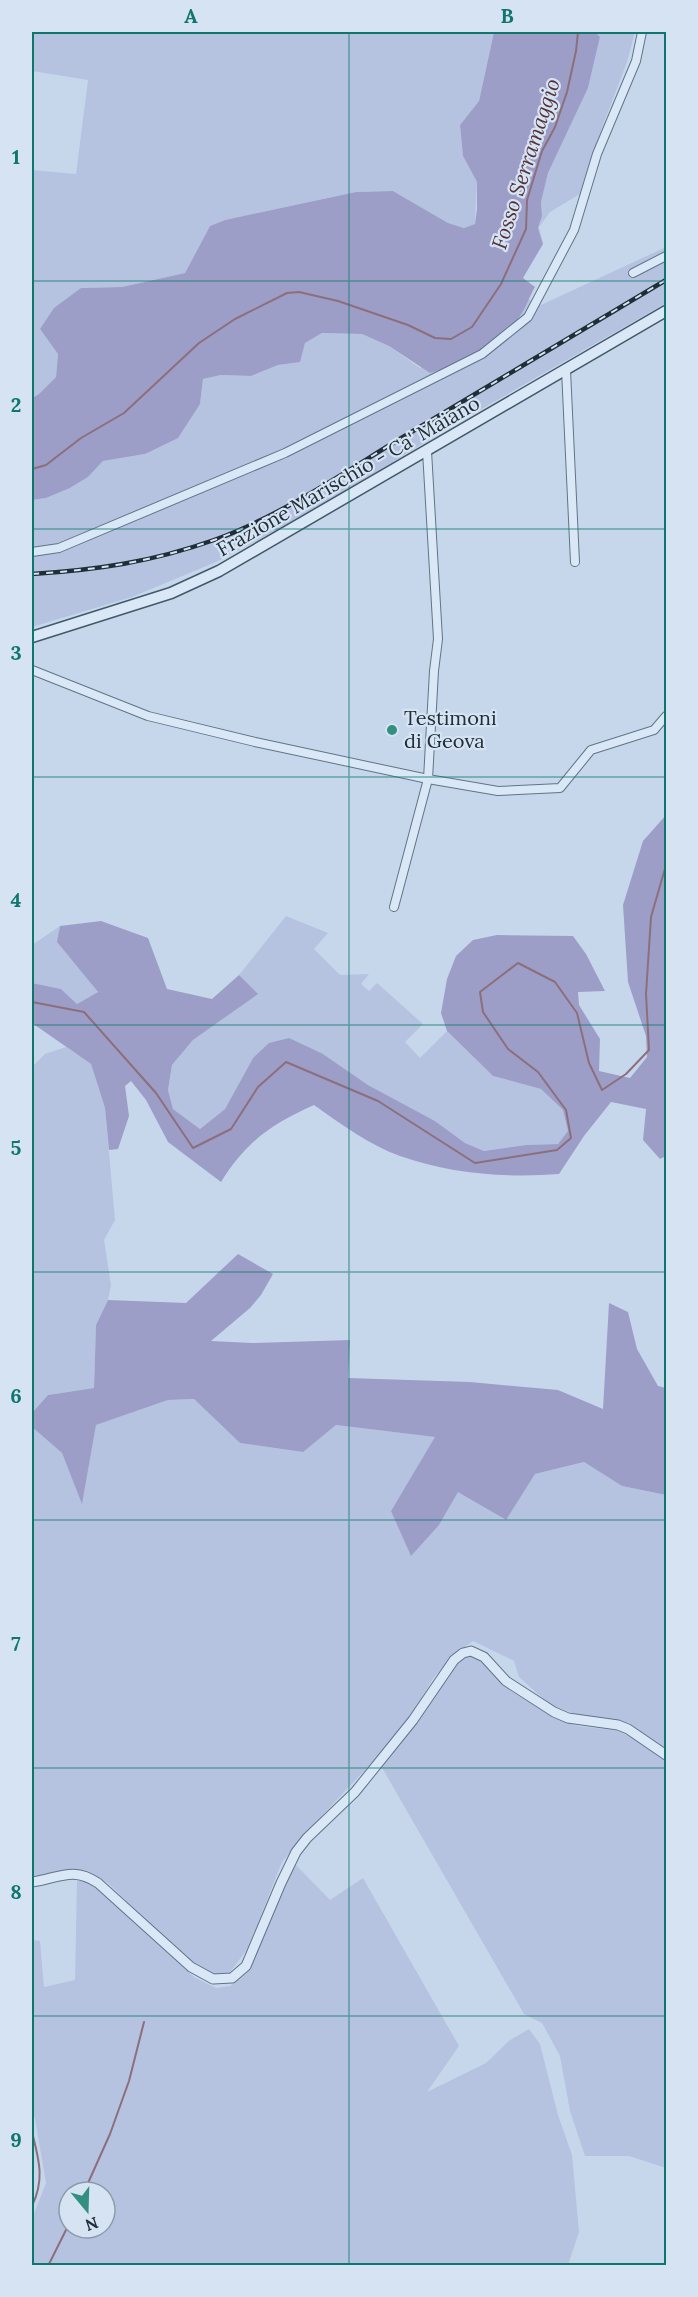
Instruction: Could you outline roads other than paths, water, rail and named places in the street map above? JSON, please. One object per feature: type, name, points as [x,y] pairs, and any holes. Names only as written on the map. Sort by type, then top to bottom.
[{"type":"main road","name":"Frazione Marischio - Ca' Maiano","points":[[32,637],[171,593],[219,571],[666,311]]},
{"type":"street","points":[[32,552],[59,548],[285,453],[482,354],[528,317],[574,230],[597,154],[636,61],[642,32]]},
{"type":"street","points":[[633,273],[666,256]]},
{"type":"street","points":[[566,370],[575,562]]},
{"type":"street","points":[[394,907],[428,779],[438,639],[427,451]]},
{"type":"street","points":[[32,670],[148,716],[255,742],[428,779],[498,791],[560,789],[591,750],[654,730],[666,716]]},
{"type":"street","points":[[32,1882],[72,1873],[82,1874],[98,1884],[191,1967],[213,1979],[232,1978],[246,1966],[296,1852],[362,1783],[413,1720],[454,1660],[463,1653],[471,1651],[484,1657],[506,1682],[554,1712],[568,1718],[618,1725],[628,1729],[666,1755]]},
{"type":"waterway","name":"Fosso Serramaggio","points":[[32,469],[46,465],[81,438],[124,413],[199,343],[235,319],[287,293],[299,292],[338,301],[408,325],[435,338],[451,339],[472,327],[501,284],[526,229],[527,200],[542,151],[555,127],[567,92],[578,32]]},
{"type":"waterway","points":[[32,1002],[84,1012],[156,1093],[193,1148],[231,1129],[258,1087],[286,1062],[378,1101],[475,1163],[557,1150],[571,1138],[566,1110],[538,1072],[508,1049],[483,1012],[480,992],[518,963],[555,982],[577,1013],[589,1063],[602,1090],[626,1074],[649,1050],[646,994],[651,917],[666,865]]},
{"type":"waterway","points":[[89,2180],[110,2134],[129,2081],[144,2022]]},
{"type":"waterway","points":[[32,2132],[40,2169],[40,2178],[32,2206]]},
{"type":"waterway","points":[[48,2266],[61,2240]]},
{"type":"railway","points":[[32,574],[101,567],[168,554],[214,540],[260,521],[328,483],[666,280]]},
{"type":"place","name":"Testimoni di Geova","points":[[392,730]]}]
